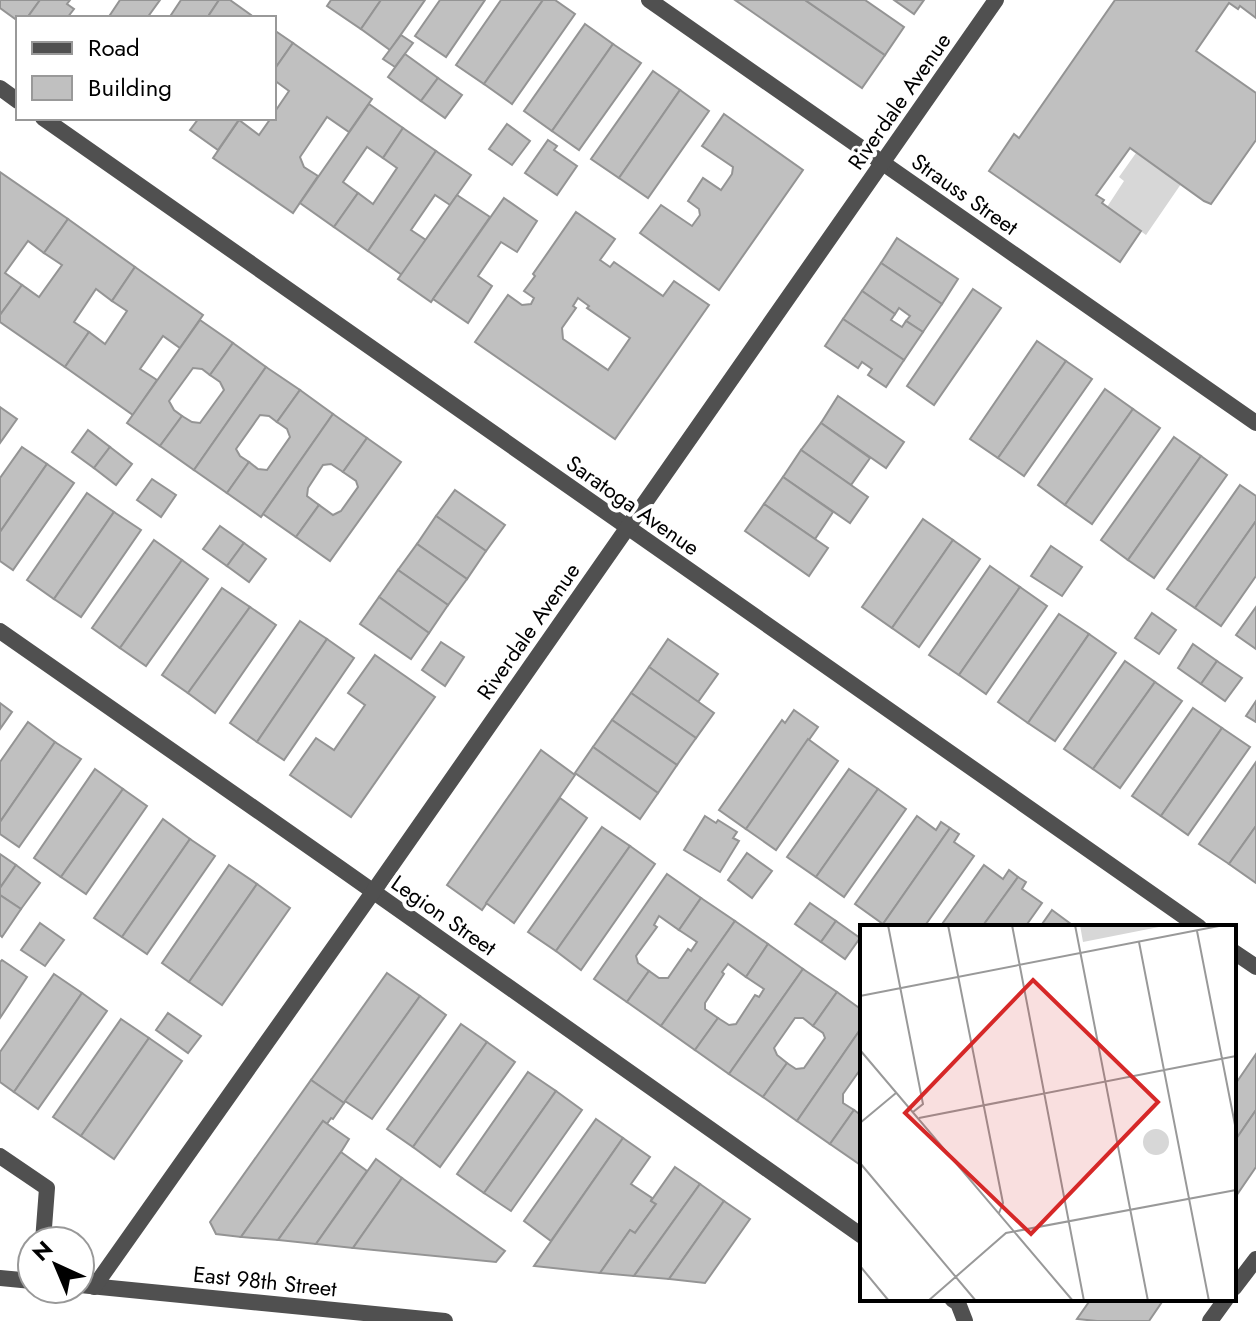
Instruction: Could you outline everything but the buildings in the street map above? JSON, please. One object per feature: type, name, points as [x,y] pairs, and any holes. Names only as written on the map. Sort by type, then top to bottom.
[{"type":"street","name":"Strauss Street","points":[[649,0],[1256,423]]},
{"type":"street","name":"Riverdale Avenue","points":[[96,1274],[373,892],[996,0]]},
{"type":"street","name":"Saratoga Avenue","points":[[46,120],[1196,925]]},
{"type":"street","name":"Legion Street","points":[[0,631],[860,1235]]},
{"type":"street","points":[[1236,953],[1256,967]]},
{"type":"street","points":[[0,1156],[47,1188],[44,1225]]},
{"type":"street","points":[[1236,1285],[1256,1259]]},
{"type":"street","name":"East 98th Street","points":[[96,1287],[445,1321]]},
{"type":"street","points":[[955,1301],[965,1321]]},
{"type":"street","points":[[1210,1321],[1225,1301]]},
{"type":"shaded area","points":[[1136,153],[1181,184],[1146,235],[1107,207],[1124,181],[1119,177]]}]
